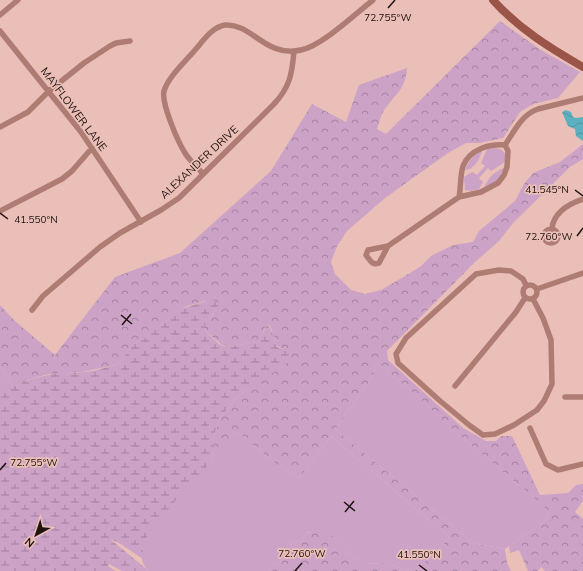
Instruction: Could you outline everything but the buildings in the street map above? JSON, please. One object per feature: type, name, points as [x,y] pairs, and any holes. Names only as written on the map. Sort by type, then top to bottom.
[{"type":"street","points":[[0,15],[18,0]]},
{"type":"street","points":[[203,174],[186,154],[166,108],[163,97],[164,91],[170,80],[211,32],[223,26],[238,27],[272,48],[294,51],[308,48],[322,41],[373,0]]},
{"type":"street","points":[[493,0],[510,18],[529,33],[583,67]]},
{"type":"street","name":"MAYFLOWER LANE","points":[[0,31],[82,132],[141,222]]},
{"type":"street","points":[[0,127],[28,112],[49,91],[84,63],[116,43],[130,41]]},
{"type":"street","name":"ALEXANDER DRIVE","points":[[32,310],[43,296],[100,247],[120,233],[170,205],[274,104],[284,92],[291,77],[294,51]]},
{"type":"street","points":[[505,145],[519,123],[532,112],[538,109],[583,98]]},
{"type":"street","points":[[460,197],[461,174],[464,165],[471,155],[478,149],[484,147],[505,145]]},
{"type":"street","points":[[388,246],[460,197],[487,190],[501,180],[508,164],[508,151],[505,145]]},
{"type":"street","points":[[0,211],[62,179],[72,171],[92,148]]},
{"type":"street","points":[[552,228],[553,222],[559,212],[572,203],[583,200]]},
{"type":"street","points":[[526,286],[523,279],[511,271],[499,270],[476,274],[406,338],[396,354],[398,362],[439,400],[469,425],[483,435],[495,434],[514,425],[538,410],[552,384],[551,340],[543,318],[533,299]]},
{"type":"street","points":[[537,289],[583,273]]},
{"type":"street","points":[[525,298],[522,292],[524,287],[531,285],[537,289]]},
{"type":"street","points":[[533,299],[536,296],[537,289]]},
{"type":"street","points":[[525,298],[533,299]]},
{"type":"street","points":[[454,386],[516,312],[525,298]]},
{"type":"street","points":[[565,397],[583,397]]},
{"type":"street","points":[[530,428],[546,464],[558,470],[583,464]]},
{"type":"green space","points":[[500,21],[541,50],[580,72],[558,98],[533,104],[520,112],[503,138],[479,143],[466,143],[448,153],[385,198],[347,231],[337,246],[331,262],[335,274],[351,290],[365,294],[381,290],[421,266],[431,256],[453,245],[473,242],[479,231],[515,201],[524,184],[533,173],[560,162],[583,144],[583,159],[570,167],[514,222],[499,241],[475,262],[387,351],[388,360],[463,428],[486,441],[496,441],[501,436],[512,436],[540,495],[568,493],[576,485],[583,484],[583,501],[575,512],[583,519],[583,571],[545,571],[541,567],[538,571],[528,571],[519,550],[510,553],[509,546],[547,519],[548,513],[544,506],[453,430],[416,395],[377,363],[371,379],[335,429],[473,543],[505,549],[507,563],[511,571],[414,571],[440,549],[449,537],[331,436],[299,478],[278,465],[237,432],[210,463],[214,452],[214,435],[220,418],[236,398],[251,386],[285,365],[290,352],[276,344],[269,325],[266,326],[258,342],[231,346],[222,345],[203,329],[216,310],[217,301],[205,301],[179,310],[148,336],[132,345],[121,361],[115,365],[82,372],[49,374],[30,379],[13,387],[0,367],[0,305],[15,321],[55,355],[115,277],[180,253],[271,171],[312,104],[346,122],[359,85],[407,68],[404,82],[398,93],[382,114],[377,129],[386,134]]},
{"type":"green space","points":[[487,149],[500,149],[506,154],[506,161],[491,171],[488,168],[479,178],[483,182],[479,189],[471,191],[465,190],[464,177],[472,172],[477,175],[485,166],[481,163]]},
{"type":"green space","points":[[482,151],[474,166],[468,170],[465,170],[476,154]]},
{"type":"green space","points":[[504,168],[497,181],[484,188],[492,176]]},
{"type":"green space","points":[[210,300],[217,301],[219,305],[203,329],[219,344],[223,346],[231,346],[258,342],[267,325],[272,331],[275,344],[280,348],[289,348],[290,352],[285,365],[243,392],[235,399],[220,418],[214,435],[214,452],[210,463],[177,499],[149,533],[143,546],[143,559],[119,543],[110,539],[149,571],[122,571],[109,564],[108,566],[115,571],[0,571],[0,398],[10,388],[31,379],[57,373],[93,371],[115,365],[121,361],[132,345],[148,336],[180,309]]},
{"type":"green space","points":[[377,363],[416,395],[453,430],[544,506],[548,513],[547,519],[505,549],[473,543],[335,429],[371,379]]},
{"type":"green space","points":[[0,367],[13,387],[0,402]]},
{"type":"green space","points":[[237,432],[278,465],[299,478],[331,436],[449,537],[440,549],[414,571],[408,571],[386,563],[363,564],[350,554],[332,535],[308,532],[301,542],[293,541],[283,561],[273,564],[269,571],[149,571],[142,561],[141,552],[144,540],[149,531],[170,505]]},
{"type":"green space","points":[[315,526],[332,535],[350,554],[363,564],[386,563],[408,571],[269,571],[273,564],[283,561],[293,541],[301,542],[308,532],[310,533]]},
{"type":"water","points":[[566,110],[571,112],[573,117],[583,117],[583,141],[576,136],[575,129],[568,126],[562,112]]}]
